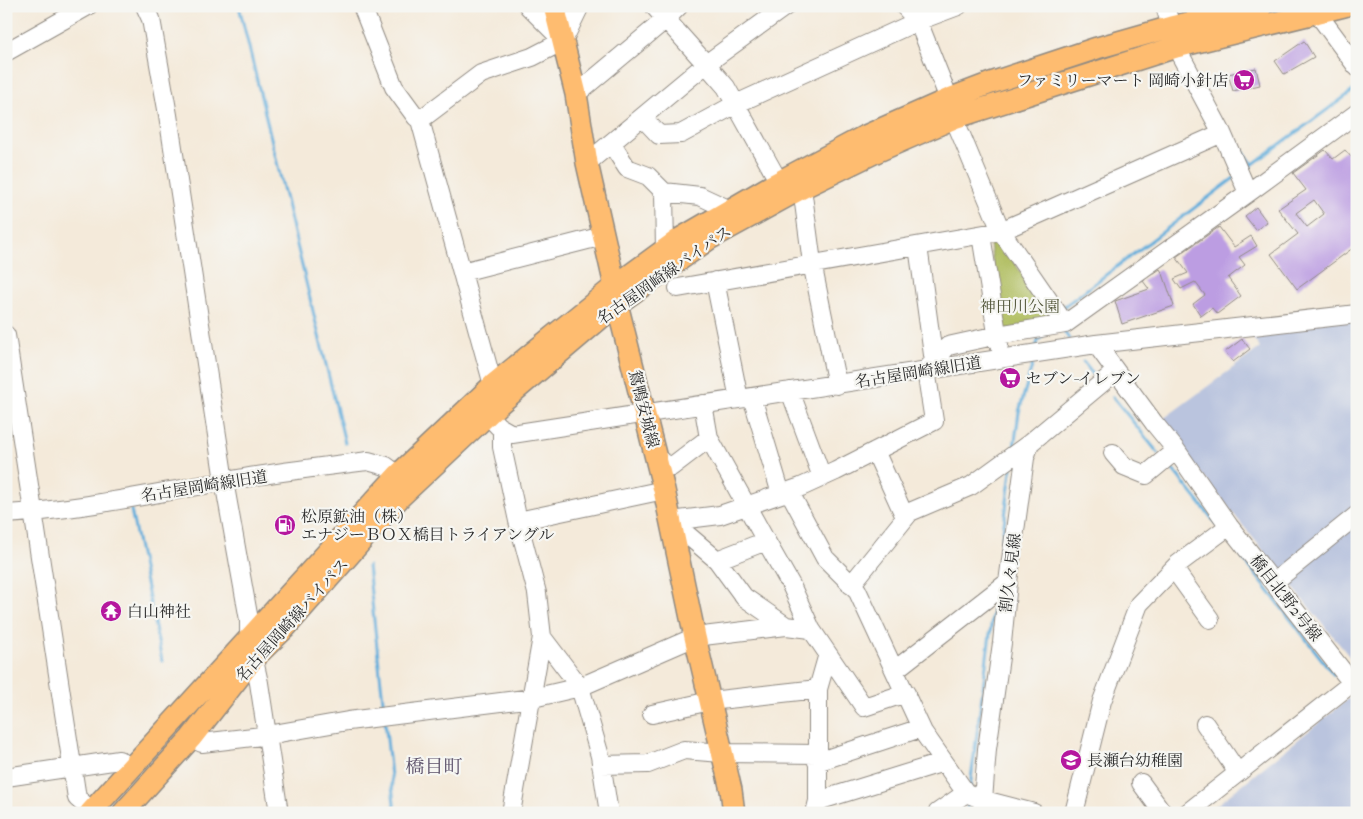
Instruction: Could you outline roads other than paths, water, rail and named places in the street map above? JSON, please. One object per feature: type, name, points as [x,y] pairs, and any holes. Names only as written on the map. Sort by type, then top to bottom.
[{"type":"main road","name":"鴛鴨安城線","points":[[554,6],[576,94],[587,163],[616,295],[664,490],[695,637],[731,790],[734,813]]},
{"type":"main road","name":"名古屋岡崎線バイパス","points":[[123,813],[191,738],[253,659],[284,629],[400,497],[495,422],[616,295],[678,240],[779,182],[863,137],[1174,37],[1262,6]]},
{"type":"main road","name":"名古屋岡崎線バイパス","points":[[1174,37],[1314,9],[1344,6]]},
{"type":"main road","name":"名古屋岡崎線バイパス","points":[[91,812],[398,475],[493,385],[616,295],[709,239],[802,188],[878,151],[951,108]]},
{"type":"street","points":[[6,52],[88,6]]},
{"type":"street","points":[[145,6],[151,19],[168,115],[224,481],[249,620],[249,638],[280,813]]},
{"type":"street","points":[[362,6],[394,87],[420,120],[493,385]]},
{"type":"street","points":[[528,6],[563,40]]},
{"type":"street","points":[[420,120],[481,74],[532,57],[563,40],[580,6]]},
{"type":"street","points":[[654,6],[726,87],[779,182]]},
{"type":"street","points":[[576,94],[666,20],[679,6]]},
{"type":"street","points":[[587,163],[706,64],[786,6]]},
{"type":"street","points":[[904,6],[918,21],[1001,231],[1065,324]]},
{"type":"street","points":[[643,118],[659,135],[682,134],[736,104],[918,21],[958,6]]},
{"type":"street","points":[[1165,6],[1174,37],[1222,133],[1248,193]]},
{"type":"street","points":[[1314,9],[1357,67]]},
{"type":"street","points":[[930,366],[948,346],[998,335],[1065,324],[1357,113]]},
{"type":"street","points":[[678,288],[1001,231],[1222,133]]},
{"type":"street","points":[[611,143],[628,168],[648,176],[664,192],[700,196],[730,210]]},
{"type":"street","points":[[802,188],[812,263],[837,385]]},
{"type":"street","points":[[664,192],[665,250]]},
{"type":"street","points":[[981,235],[1002,360]]},
{"type":"street","points":[[462,272],[603,236]]},
{"type":"street","points":[[671,521],[720,515],[822,478],[934,421],[918,246]]},
{"type":"street","points":[[715,281],[745,398],[785,492],[825,558],[857,590],[922,728],[966,793],[983,807],[1034,813]]},
{"type":"street","name":"名古屋岡崎線旧道","points":[[495,422],[512,434],[837,385],[930,366],[1002,360],[1096,344],[1357,314]]},
{"type":"street","points":[[6,335],[77,798],[91,812]]},
{"type":"street","name":"橋目北野2号線","points":[[1096,344],[1115,372],[1176,450],[1229,526],[1352,683],[1187,813]]},
{"type":"street","points":[[851,585],[910,512],[972,486],[1030,444],[1115,372]]},
{"type":"street","points":[[790,391],[822,478]]},
{"type":"street","points":[[703,404],[709,438],[791,585],[811,629],[864,707],[906,694]]},
{"type":"street","points":[[495,422],[537,593],[542,638],[533,698],[511,813]]},
{"type":"street","points":[[656,458],[671,467],[709,438]]},
{"type":"street","name":"割久々見線","points":[[983,807],[987,749],[1002,643],[1008,582],[1022,480],[1030,444]]},
{"type":"street","points":[[1115,460],[1146,475],[1176,450]]},
{"type":"street","points":[[875,451],[905,517]]},
{"type":"street","name":"名古屋岡崎線旧道","points":[[6,514],[33,512],[224,481],[368,461],[386,466],[398,475]]},
{"type":"street","points":[[518,521],[664,490]]},
{"type":"street","points":[[1274,582],[1357,515]]},
{"type":"street","points":[[671,521],[717,560],[744,597],[786,626]]},
{"type":"street","points":[[1074,813],[1102,701],[1139,604],[1174,569],[1229,526]]},
{"type":"street","points":[[717,560],[766,541]]},
{"type":"street","points":[[1174,569],[1210,619]]},
{"type":"street","points":[[894,670],[1008,582]]},
{"type":"street","points":[[191,738],[202,743],[267,735],[348,721],[533,698],[580,687],[695,637],[786,626],[811,629]]},
{"type":"street","points":[[542,638],[580,687],[601,765],[609,813]]},
{"type":"street","points":[[828,654],[818,689],[816,807],[944,762]]},
{"type":"street","points":[[652,714],[710,701],[818,689]]},
{"type":"street","points":[[1205,724],[1238,773]]},
{"type":"street","points":[[601,765],[648,764],[684,750],[817,758],[922,728]]},
{"type":"street","points":[[6,777],[119,760],[131,768]]},
{"type":"street","points":[[1141,783],[1163,813]]},
{"type":"street","points":[[937,813],[966,793]]},
{"type":"waterway","points":[[239,6],[345,443]]},
{"type":"waterway","points":[[1245,170],[1357,88]]},
{"type":"waterway","points":[[1234,141],[1253,164]]},
{"type":"waterway","points":[[1062,308],[1234,178]]},
{"type":"waterway","points":[[1064,331],[1069,339]]},
{"type":"waterway","points":[[1036,348],[1038,341],[1044,334]]},
{"type":"waterway","points":[[1014,448],[1019,412],[1034,359]]},
{"type":"waterway","points":[[1083,362],[1097,379]]},
{"type":"waterway","points":[[1113,397],[1158,453]]},
{"type":"waterway","points":[[996,584],[1012,464]]},
{"type":"waterway","points":[[1170,466],[1218,526]]},
{"type":"waterway","points":[[131,510],[162,661]]},
{"type":"waterway","points":[[1242,557],[1334,675]]},
{"type":"waterway","points":[[368,566],[384,710]]},
{"type":"waterway","points":[[970,787],[994,603]]},
{"type":"waterway","points":[[385,721],[395,813]]},
{"type":"waterway","points":[[967,813],[968,801]]},
{"type":"place","name":"ファミリーマート 岡崎小針店","points":[[1244,80]]},
{"type":"place","name":"セブン-イレブン","points":[[1010,378]]},
{"type":"place","name":"松原鉱油（株） エナジーＢＯＸ橋目トライアングル","points":[[285,525]]},
{"type":"place","name":"白山神社","points":[[111,611]]},
{"type":"place","name":"長瀬台幼稚園","points":[[1071,760]]},
{"type":"district","name":"橋目町","points":[[434,767]]},
{"type":"park label","name":"神田川公園","points":[[1020,306]]}]
